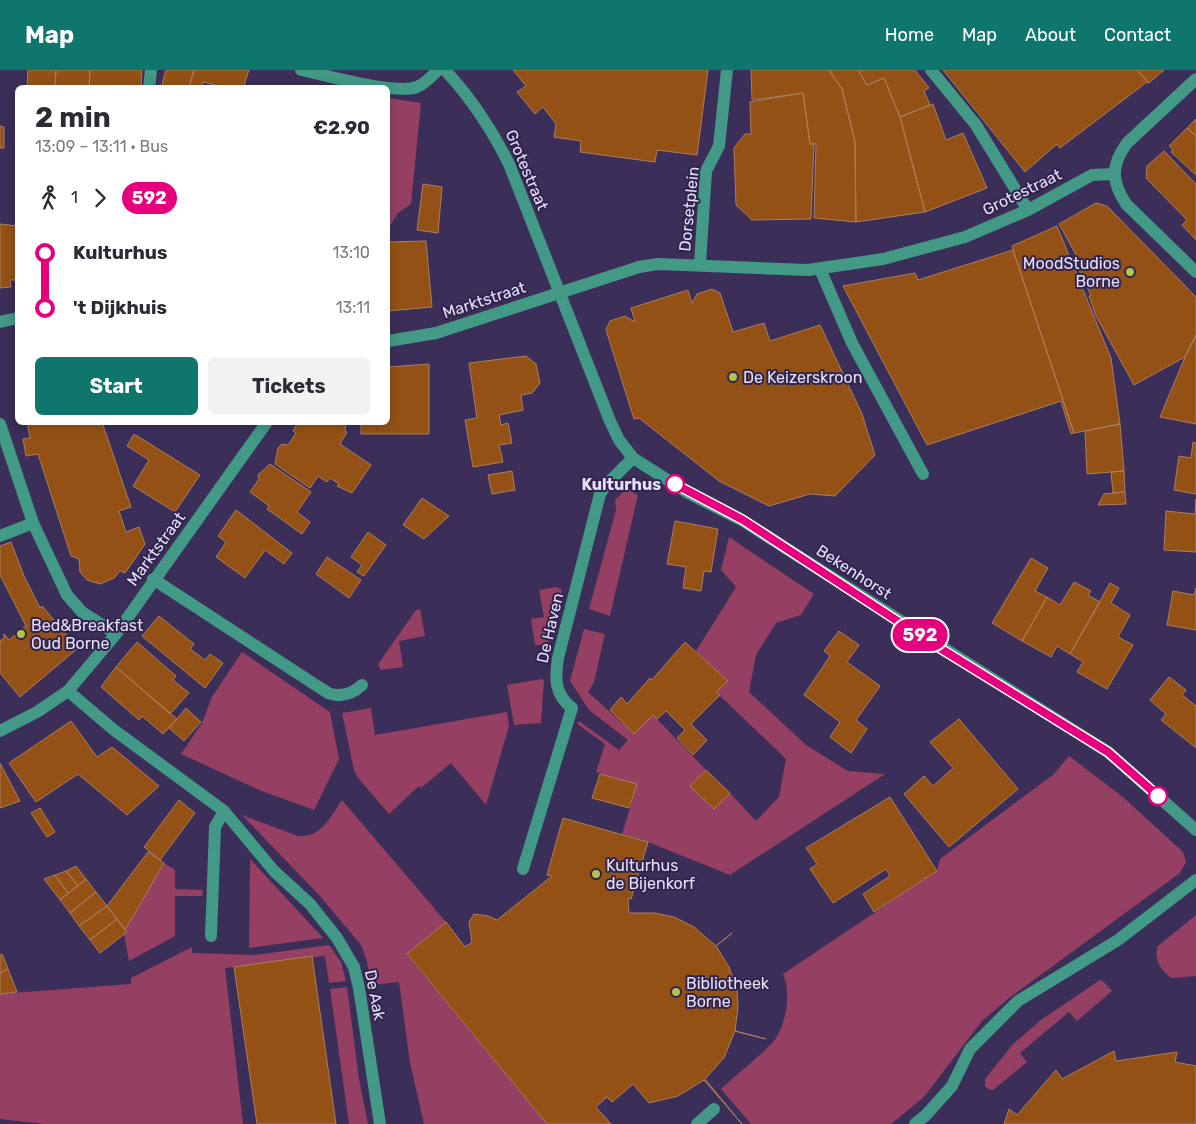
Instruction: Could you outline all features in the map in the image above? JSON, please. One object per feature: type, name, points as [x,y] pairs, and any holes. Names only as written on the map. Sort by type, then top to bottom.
[{"type":"street","points":[[149,85],[151,70]]},
{"type":"street","points":[[301,70],[374,85]]},
{"type":"street","points":[[390,86],[406,88],[422,84],[438,70]]},
{"type":"street","name":"Grotestraat","points":[[445,70],[470,98],[492,130],[509,164],[560,293]]},
{"type":"street","name":"Dorsetplein","points":[[700,264],[706,171],[719,146],[727,70]]},
{"type":"street","points":[[932,70],[976,125],[1028,210]]},
{"type":"street","points":[[1196,79],[1127,143],[1118,156],[1114,174],[1117,190],[1126,204],[1196,272]]},
{"type":"street","name":"Grotestraat","points":[[820,269],[883,259],[945,244],[1028,210],[1092,175],[1114,174]]},
{"type":"street","name":"Dorsetplein","points":[[560,293],[639,267],[658,264],[820,269]]},
{"type":"street","points":[[820,269],[852,343],[924,474]]},
{"type":"street","name":"Marktstraat","points":[[390,341],[436,333],[560,293]]},
{"type":"street","name":"Bekenhorst","points":[[560,293],[610,421],[619,440],[633,458],[688,493],[743,520],[922,637],[1108,752],[1196,830]]},
{"type":"street","points":[[0,322],[15,319]]},
{"type":"street","points":[[0,424],[33,523],[66,595],[82,612],[116,634]]},
{"type":"street","name":"Marktstraat","points":[[0,732],[37,712],[68,691],[116,634],[153,579],[265,425]]},
{"type":"street","name":"De Haven","points":[[523,869],[572,708],[561,697],[555,682],[558,658],[600,494],[605,486],[633,458]]},
{"type":"street","points":[[0,536],[33,523]]},
{"type":"street","points":[[153,579],[328,693],[334,696],[348,694],[362,685]]},
{"type":"street","points":[[68,691],[114,730],[224,811],[215,827],[211,936]]},
{"type":"street","name":"De Aak","points":[[224,811],[274,871],[310,904],[338,940],[354,966],[380,1124]]},
{"type":"street","points":[[915,1124],[926,1115],[952,1086],[970,1049],[1018,1001],[1118,940],[1196,880]]},
{"type":"street","points":[[697,1124],[714,1109]]},
{"type":"shaded area","points":[[390,98],[421,103],[411,204],[398,213],[390,226]]},
{"type":"shaded area","points":[[625,490],[638,495],[610,616],[589,609],[616,510],[615,500]]},
{"type":"shaded area","points":[[729,537],[814,594],[801,615],[776,623],[756,655],[749,692],[806,745],[848,771],[885,774],[730,875],[648,842],[622,834],[637,785],[596,772],[605,744],[577,724],[579,721],[619,750],[628,740],[589,710],[570,681],[584,629],[605,634],[594,682],[588,692],[633,733],[653,715],[706,770],[691,787],[714,809],[730,793],[756,821],[779,797],[786,759],[716,692],[727,681],[696,651],[736,587],[721,570]]},
{"type":"shaded area","points":[[556,587],[561,589],[562,593],[550,640],[544,645],[535,645],[531,619],[544,617],[539,590]]},
{"type":"shaded area","points":[[420,609],[425,636],[399,641],[403,667],[381,670],[378,664],[416,610]]},
{"type":"shaded area","points":[[242,652],[330,712],[339,759],[314,810],[259,790],[181,754],[202,723],[212,697]]},
{"type":"shaded area","points":[[542,679],[544,681],[541,723],[514,725],[507,685]]},
{"type":"shaded area","points":[[371,708],[375,735],[507,712],[509,726],[486,805],[451,763],[421,788],[419,786],[389,814],[358,778],[354,770],[342,713]]},
{"type":"shaded area","points":[[1069,756],[1123,797],[1183,852],[1186,862],[1180,873],[1009,998],[982,1021],[924,1097],[891,1124],[751,1124],[721,1089],[766,1049],[780,1031],[787,1006],[787,990],[783,974],[937,871],[940,859],[1054,774]]},
{"type":"shaded area","points":[[342,800],[446,922],[407,955],[547,1124],[424,1124],[410,1063],[399,982],[371,985],[367,961],[361,945],[320,896],[242,815],[298,836],[306,836],[313,834],[324,825]]},
{"type":"shaded area","points":[[250,859],[323,938],[249,948]]},
{"type":"shaded area","points":[[164,863],[175,870],[175,889],[203,890],[202,896],[175,896],[175,936],[129,961],[124,934],[127,932],[125,930]]},
{"type":"shaded area","points":[[1196,915],[1196,976],[1171,978],[1157,960],[1158,946]]},
{"type":"shaded area","points":[[329,945],[341,962],[346,981],[329,983],[325,956],[225,968],[243,1124],[44,1124],[0,1119],[0,994],[131,984],[131,978],[192,947],[192,953],[255,955]]},
{"type":"shaded area","points":[[1100,980],[1112,991],[1077,1021],[1069,1012],[1020,1053],[1027,1062],[993,1090],[985,1086],[985,1079],[1013,1044],[1041,1020]]},
{"type":"shaded area","points":[[347,987],[359,1079],[368,1124],[349,1124],[330,989]]},
{"type":"building","points":[[28,70],[56,70],[55,85],[27,85]]},
{"type":"building","points":[[56,70],[90,70],[89,85],[55,85]]},
{"type":"building","points":[[90,70],[142,70],[141,85],[89,85]]},
{"type":"building","points":[[166,70],[194,70],[190,85],[162,85]]},
{"type":"building","points":[[194,70],[249,70],[244,85],[215,85],[203,82],[202,85],[190,85]]},
{"type":"building","points":[[513,70],[708,70],[697,155],[657,150],[655,162],[580,152],[581,141],[554,137],[556,124],[543,107],[535,114],[517,92],[526,86]]},
{"type":"building","points":[[751,70],[829,70],[842,89],[855,142],[856,222],[814,218],[816,144],[810,144],[803,93],[752,100]]},
{"type":"building","points":[[829,70],[858,70],[867,85],[884,78],[900,117],[925,212],[856,222],[855,142],[842,89]]},
{"type":"building","points":[[858,70],[915,70],[929,88],[924,91],[930,105],[900,117],[884,78],[867,85]]},
{"type":"building","points":[[943,70],[1137,70],[1149,83],[1147,82],[1060,148],[1057,144],[1025,172]]},
{"type":"building","points":[[1137,70],[1164,70],[1149,83]]},
{"type":"building","points":[[803,93],[810,144],[814,144],[811,219],[752,220],[736,205],[734,148],[745,134],[751,134],[750,102]]},
{"type":"building","points":[[933,104],[946,140],[963,133],[987,188],[925,212],[900,117]]},
{"type":"building","points":[[1196,119],[1196,136],[1187,128]]},
{"type":"building","points":[[0,126],[4,127],[4,148],[0,148]]},
{"type":"building","points":[[1187,128],[1196,136],[1196,175],[1171,152],[1173,149],[1169,146]]},
{"type":"building","points":[[1164,151],[1196,184],[1196,240],[1182,225],[1187,220],[1146,178],[1147,166]]},
{"type":"building","points":[[423,184],[442,187],[438,233],[417,230]]},
{"type":"building","points":[[1096,203],[1107,206],[1196,297],[1196,335],[1185,357],[1134,385],[1096,316],[1089,296],[1091,295],[1077,266],[1081,264],[1059,224]]},
{"type":"building","points":[[0,224],[15,226],[15,280],[10,280],[11,287],[0,288]]},
{"type":"building","points":[[1057,226],[1111,358],[1120,424],[1074,433],[1013,250],[1012,246]]},
{"type":"building","points":[[426,241],[432,307],[390,311],[390,242]]},
{"type":"building","points":[[1013,250],[1074,433],[1071,434],[1061,401],[927,445],[843,286],[915,273],[918,280]]},
{"type":"building","name":"De Keizerskroon","points":[[712,289],[720,293],[733,332],[764,323],[770,341],[820,325],[862,414],[875,455],[835,496],[810,494],[769,506],[719,481],[639,418],[634,419],[606,330],[610,321],[625,316],[635,322],[631,308],[688,290],[692,303],[697,294]]},
{"type":"building","points":[[1196,335],[1196,424],[1160,417],[1185,357]]},
{"type":"building","points":[[526,356],[536,364],[540,383],[532,393],[521,395],[523,410],[499,415],[501,425],[508,423],[512,443],[499,445],[503,462],[473,467],[465,420],[477,418],[469,363]]},
{"type":"building","points":[[429,364],[429,434],[361,434],[361,425],[390,425],[390,367]]},
{"type":"building","points":[[1120,424],[1124,471],[1087,474],[1085,431]]},
{"type":"building","points":[[28,425],[103,425],[131,507],[119,511],[126,532],[139,527],[145,544],[125,573],[120,571],[114,578],[100,584],[87,580],[80,572],[79,559],[71,556],[38,454],[26,456],[23,439],[30,438]]},
{"type":"building","points":[[296,425],[346,425],[345,431],[347,432],[340,444],[371,465],[352,493],[337,486],[339,484],[330,478],[327,482],[318,476],[310,488],[275,464],[278,448],[282,444],[288,445],[296,433],[293,431]]},
{"type":"building","points":[[134,434],[200,475],[175,512],[133,486],[149,460],[127,446]]},
{"type":"building","points":[[1193,442],[1196,443],[1196,494],[1174,490],[1179,456],[1191,458]]},
{"type":"building","points":[[270,464],[311,492],[297,512],[310,522],[302,534],[267,509],[269,506],[250,492],[259,479],[258,475]]},
{"type":"building","points":[[512,471],[515,490],[492,494],[488,475]]},
{"type":"building","points":[[1124,471],[1125,492],[1113,493],[1111,472]]},
{"type":"building","points":[[1125,492],[1126,504],[1098,505],[1104,494]]},
{"type":"building","points":[[422,498],[449,516],[424,539],[403,525]]},
{"type":"building","points":[[1196,499],[1196,552],[1164,550],[1166,511],[1195,514]]},
{"type":"building","points":[[236,510],[292,553],[284,564],[265,550],[245,578],[216,557],[226,542],[218,536]]},
{"type":"building","points":[[675,521],[718,529],[711,572],[704,571],[701,591],[683,588],[686,567],[667,564]]},
{"type":"building","points":[[368,532],[386,545],[364,576],[357,572],[362,565],[351,557]]},
{"type":"building","points":[[11,542],[24,576],[40,608],[42,606],[78,648],[20,697],[0,673],[0,641],[5,637],[3,635],[9,640],[26,626],[0,575],[0,546]]},
{"type":"building","points":[[327,557],[361,580],[349,598],[316,574]]},
{"type":"building","points":[[1031,558],[1048,568],[1035,591],[1047,597],[1022,641],[992,623]]},
{"type":"building","points":[[1074,582],[1091,591],[1088,595],[1100,602],[1070,654],[1057,646],[1051,657],[1022,641],[1047,597],[1060,605]]},
{"type":"building","points":[[1110,583],[1119,588],[1111,603],[1130,615],[1118,637],[1133,645],[1107,689],[1077,672],[1083,662],[1070,654]]},
{"type":"building","points":[[1196,588],[1196,630],[1167,625],[1173,591],[1194,595]]},
{"type":"building","points":[[159,616],[194,644],[190,649],[205,660],[210,654],[223,663],[205,688],[142,636]]},
{"type":"building","points":[[839,631],[859,645],[847,662],[880,686],[856,720],[867,729],[851,753],[830,737],[840,722],[804,695],[830,656],[824,651]]},
{"type":"building","points":[[137,642],[176,676],[173,680],[189,693],[170,714],[116,667]]},
{"type":"building","points":[[685,642],[728,681],[716,692],[720,695],[691,724],[707,740],[693,755],[677,738],[685,730],[666,711],[657,719],[653,715],[634,734],[610,710],[621,697],[627,704],[650,678],[652,680]]},
{"type":"building","points":[[116,667],[177,719],[163,734],[142,716],[139,720],[101,687]]},
{"type":"building","points":[[1169,677],[1186,690],[1182,695],[1196,706],[1196,748],[1161,720],[1166,714],[1150,700]]},
{"type":"building","points":[[186,708],[201,722],[184,741],[169,728]]},
{"type":"building","points":[[959,719],[1018,789],[949,847],[904,794],[924,776],[933,786],[953,768],[930,742]]},
{"type":"building","points":[[71,721],[97,757],[112,747],[159,786],[127,815],[78,774],[36,802],[9,763]]},
{"type":"building","points":[[0,763],[20,801],[0,808]]},
{"type":"building","points":[[706,770],[730,793],[714,809],[690,786]]},
{"type":"building","points":[[600,774],[637,784],[629,808],[592,798]]},
{"type":"building","points":[[890,797],[937,871],[874,912],[863,894],[890,876],[886,869],[833,903],[810,869],[817,864],[806,848]]},
{"type":"building","points":[[179,800],[195,813],[160,860],[144,847]]},
{"type":"building","points":[[40,808],[55,832],[47,837],[31,813]]},
{"type":"building","points":[[563,818],[648,842],[631,899],[628,898],[629,913],[655,913],[674,917],[694,927],[716,946],[729,967],[737,990],[738,1008],[735,1031],[724,1058],[705,1079],[742,1124],[704,1080],[678,1096],[649,1103],[633,1084],[612,1102],[607,1097],[596,1107],[611,1124],[547,1124],[407,954],[446,922],[465,947],[472,942],[469,922],[474,914],[488,916],[497,920],[552,876],[547,875]]},
{"type":"building","points":[[148,852],[164,863],[125,930],[107,906]]},
{"type":"building","points":[[76,866],[86,879],[78,886],[66,871]]},
{"type":"building","points":[[66,871],[78,886],[68,893],[55,875]]},
{"type":"building","points":[[55,875],[68,893],[60,900],[44,879]]},
{"type":"building","points":[[86,879],[96,892],[70,913],[60,900]]},
{"type":"building","points":[[96,892],[107,906],[79,926],[70,913]]},
{"type":"building","points":[[107,906],[117,919],[90,940],[79,926]]},
{"type":"building","points":[[117,919],[127,932],[100,953],[90,940]]},
{"type":"building","points":[[2,954],[8,969],[0,973],[0,955]]},
{"type":"building","points":[[312,956],[336,1124],[257,1124],[234,967]]},
{"type":"building","points":[[8,969],[17,992],[0,994],[0,973]]},
{"type":"building","points":[[1114,1051],[1116,1061],[1177,1052],[1175,1062],[1196,1066],[1196,1124],[1004,1124],[1009,1109],[1017,1115],[1056,1070],[1062,1079]]},
{"type":"bus line","name":"592","points":[[675,484],[688,493],[743,520],[922,637],[1108,752],[1158,796]]},
{"type":"place","name":"MoodStudios Borne","points":[[1130,272]]},
{"type":"place","name":"De Keizerskroon","points":[[733,377]]},
{"type":"place","name":"Kulturhus","points":[[675,484]]},
{"type":"place","name":"Bed&Breakfast Oud Borne","points":[[21,634]]},
{"type":"place","name":"Kulturhus de Bijenkorf","points":[[596,874]]},
{"type":"place","name":"Bibliotheek Borne","points":[[676,992]]}]
